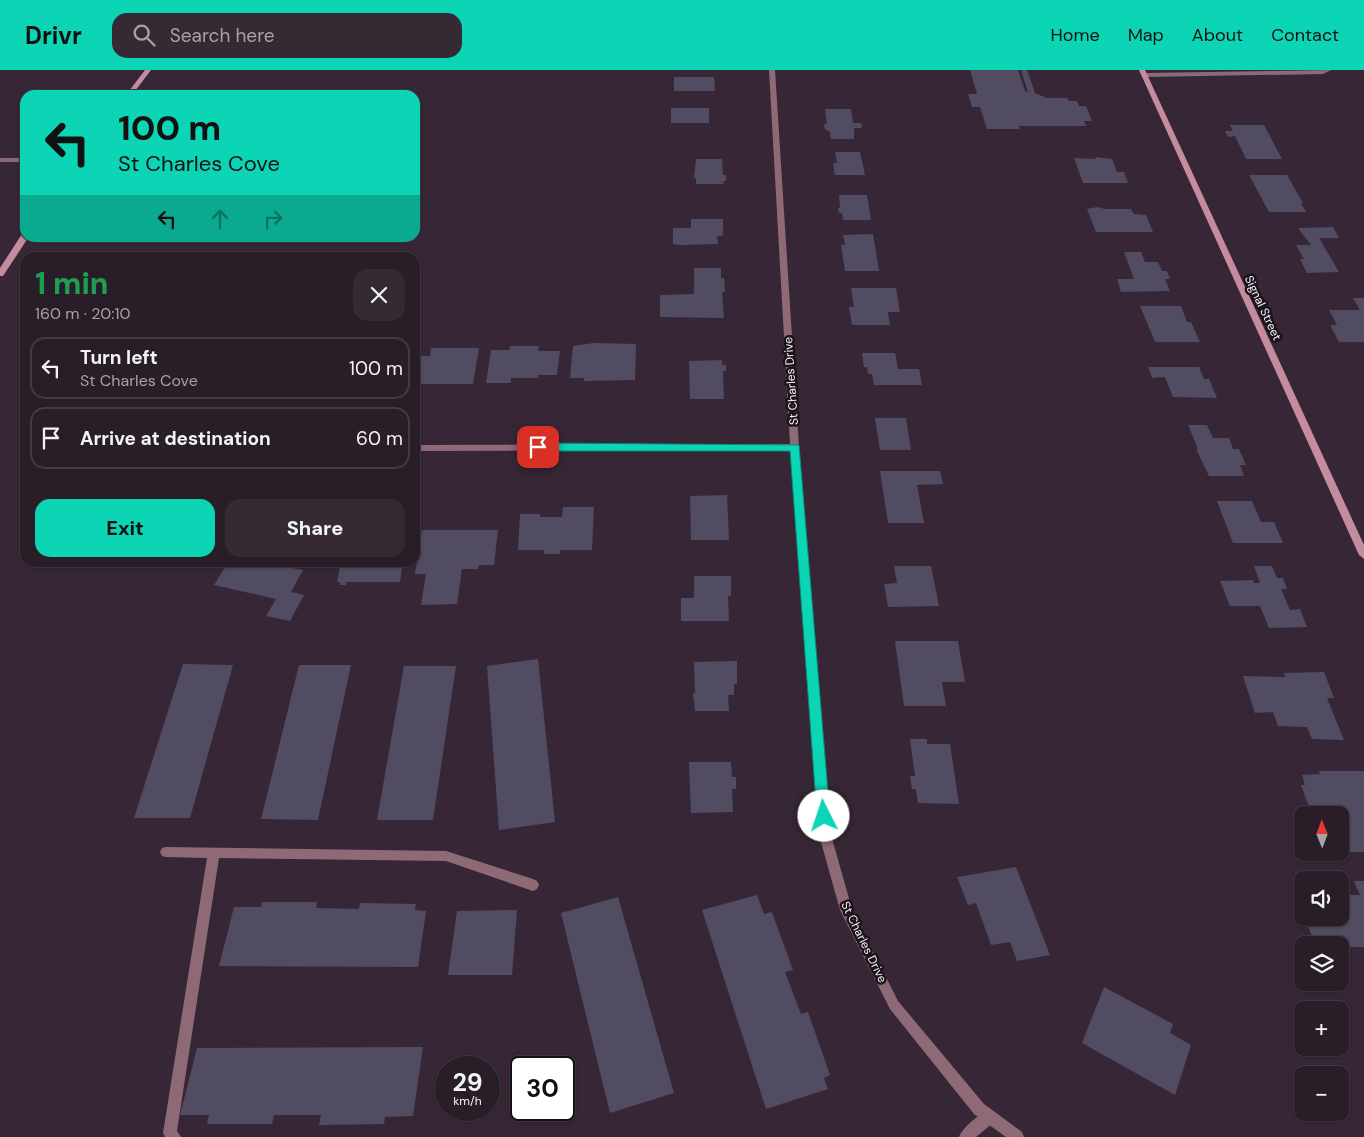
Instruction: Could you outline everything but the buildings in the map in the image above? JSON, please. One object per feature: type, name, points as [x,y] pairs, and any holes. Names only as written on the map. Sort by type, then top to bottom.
[{"type":"street","points":[[133,90],[148,70]]},
{"type":"street","name":"St Charles Drive","points":[[772,70],[795,447],[825,835],[846,910],[894,1005],[979,1109],[1017,1137]]},
{"type":"street","points":[[1143,73],[1323,72],[1328,70]]},
{"type":"street","name":"Signal Street","points":[[1143,73],[1364,555]]},
{"type":"street","points":[[0,160],[20,160]]},
{"type":"street","points":[[0,274],[21,242]]},
{"type":"street","points":[[420,448],[795,447]]},
{"type":"street","points":[[166,852],[446,856],[533,884]]},
{"type":"street","points":[[174,1137],[170,1133],[214,853]]},
{"type":"street","points":[[966,1137],[989,1117]]},
{"type":"route","points":[[538,447],[795,447],[824,816]]}]
